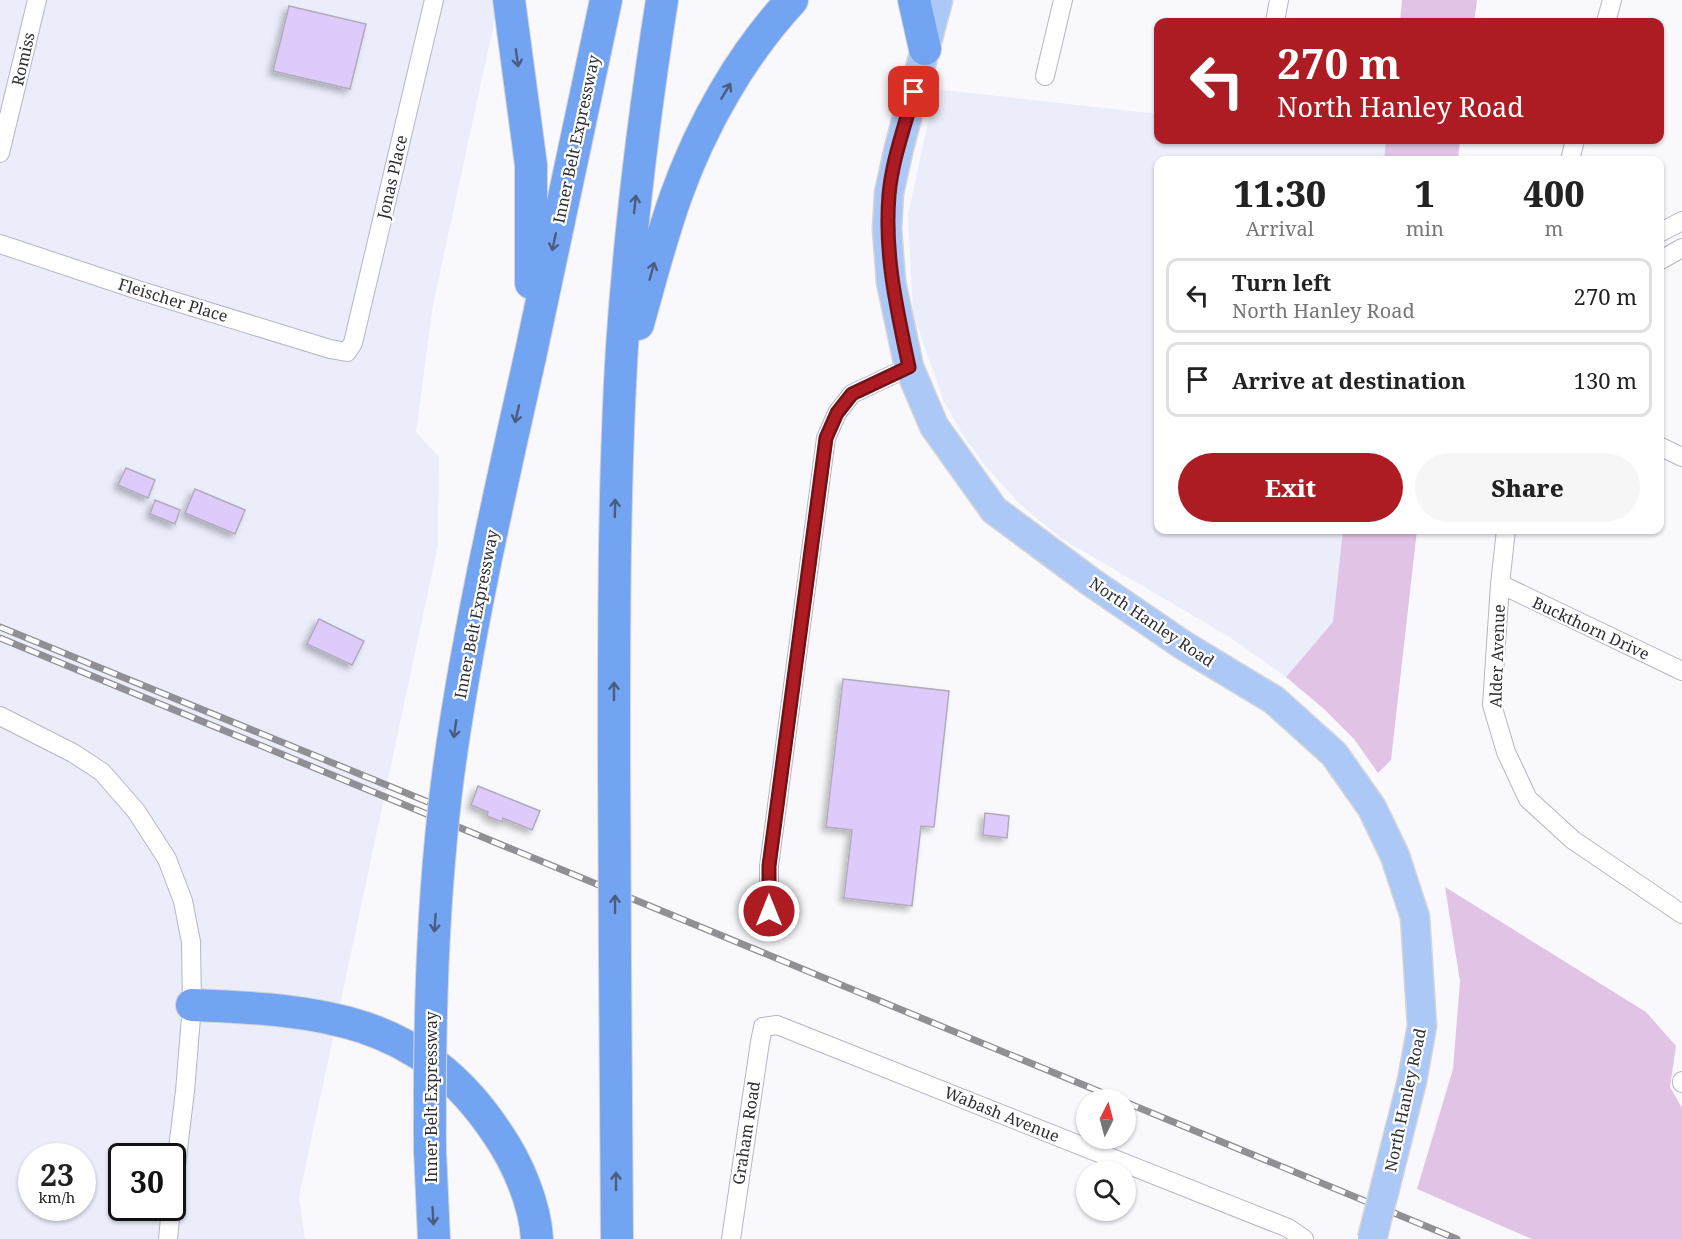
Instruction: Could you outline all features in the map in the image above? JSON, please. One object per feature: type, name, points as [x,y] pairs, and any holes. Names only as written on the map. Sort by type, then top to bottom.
[{"type":"highway","points":[[509,0],[531,165],[530,357]]},
{"type":"highway","name":"Inner Belt Expressway","points":[[434,1239],[429,1046],[433,949],[448,778],[481,576],[606,0]]},
{"type":"highway","points":[[617,1239],[614,578],[620,388],[636,192],[662,0]]},
{"type":"highway","points":[[620,388],[661,240],[676,194],[697,144],[751,51],[792,0]]},
{"type":"highway","points":[[914,0],[925,49]]},
{"type":"highway","points":[[192,1005],[246,1023],[333,1035],[362,1043],[393,1056],[425,1076],[469,1119],[487,1145],[503,1175],[514,1203],[521,1239]]},
{"type":"highway","points":[[192,1005],[246,1007],[317,1015],[354,1024],[414,1049],[465,1091],[504,1142],[530,1202],[537,1239]]},
{"type":"main road","name":"North Hanley Road","points":[[938,0],[898,148],[889,193],[887,229],[891,282],[909,367],[934,426],[994,510],[1091,582],[1183,645],[1274,700],[1334,754],[1372,808],[1395,856],[1415,917],[1422,1026],[1412,1081],[1372,1239]]},
{"type":"street","name":"Romiss","points":[[0,153],[37,0]]},
{"type":"street","name":"Jonas Place","points":[[347,352],[353,343],[434,0]]},
{"type":"street","points":[[1045,76],[1063,0]]},
{"type":"street","points":[[1276,18],[1279,0]]},
{"type":"street","points":[[1607,18],[1612,0]]},
{"type":"street","points":[[1664,230],[1682,221]]},
{"type":"street","name":"Fleischer Place","points":[[0,244],[330,350],[347,352]]},
{"type":"street","points":[[1664,258],[1682,248]]},
{"type":"street","points":[[769,911],[769,866],[826,438],[837,413],[852,394],[909,367]]},
{"type":"street","points":[[1664,448],[1682,457]]},
{"type":"street","name":"Alder Avenue","points":[[1506,534],[1492,705],[1506,752],[1528,799],[1573,840],[1682,914]]},
{"type":"street","name":"Buckthorn Drive","points":[[1500,584],[1682,671]]},
{"type":"street","points":[[0,716],[73,753],[102,772],[135,811],[167,859],[183,901],[191,942],[192,1005],[179,1143]]},
{"type":"street","name":"Wabash Avenue","points":[[763,1027],[777,1025],[1288,1228],[1304,1239]]},
{"type":"street","name":"Graham Road","points":[[731,1239],[763,1027]]},
{"type":"street","points":[[168,1239],[170,1221]]},
{"type":"shaded area","points":[[0,0],[499,0],[433,305],[416,432],[439,457],[438,545],[299,1197],[305,1239],[0,1239]]},
{"type":"shaded area","points":[[1402,0],[1477,0],[1475,18],[1400,18]]},
{"type":"shaded area","points":[[935,89],[1154,114],[1154,144],[1386,144],[1384,156],[1154,156],[1154,534],[1343,534],[1333,622],[1286,677],[1228,636],[1062,539],[1021,505],[986,467],[964,437],[943,400],[913,313],[908,215]]},
{"type":"shaded area","points":[[1386,144],[1460,144],[1458,156],[1384,156]]},
{"type":"shaded area","points":[[1343,534],[1417,534],[1391,760],[1378,773],[1354,739],[1324,709],[1286,677],[1333,622]]},
{"type":"shaded area","points":[[1445,887],[1646,1012],[1676,1046],[1670,1087],[1682,1108],[1682,1239],[1532,1239],[1417,1189],[1453,1069],[1460,981]]},
{"type":"building","points":[[289,6],[366,24],[350,89],[273,71]]},
{"type":"building","points":[[126,468],[155,480],[148,498],[118,485]]},
{"type":"building","points":[[195,489],[245,510],[235,534],[185,513]]},
{"type":"building","points":[[155,500],[180,510],[175,524],[150,514]]},
{"type":"building","points":[[319,619],[364,641],[352,665],[307,644]]},
{"type":"building","points":[[843,679],[949,691],[934,827],[921,826],[912,906],[844,898],[852,830],[826,827]]},
{"type":"building","points":[[478,786],[540,811],[532,830],[503,818],[502,822],[487,816],[488,812],[471,805]]},
{"type":"building","points":[[985,813],[1009,816],[1007,838],[983,835]]},
{"type":"railway","points":[[0,627],[433,804]]},
{"type":"railway","points":[[0,638],[1093,1089]]},
{"type":"railway","points":[[1136,1107],[1457,1239]]},
{"type":"route","points":[[769,911],[769,866],[826,438],[837,413],[852,394],[909,367],[891,282],[887,229],[889,193],[898,148],[914,92]]}]
